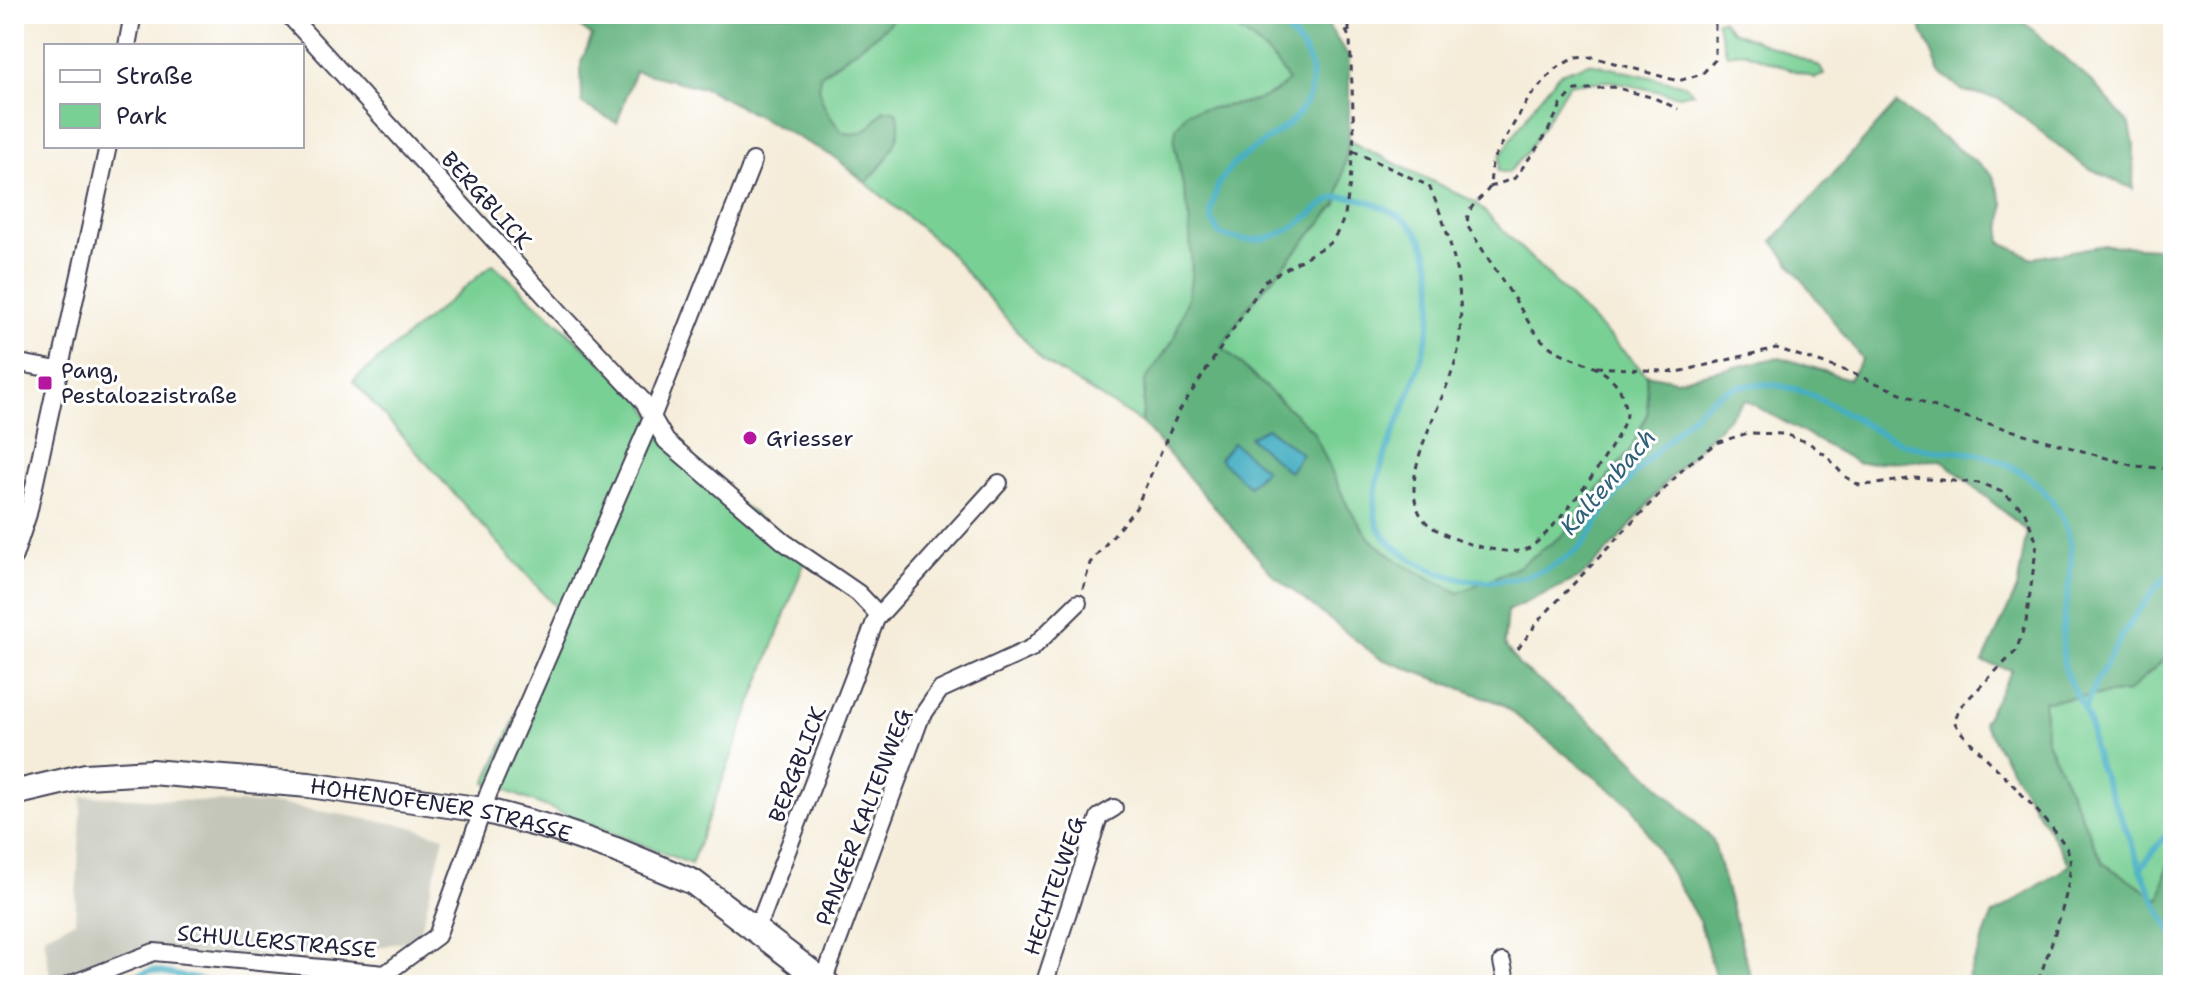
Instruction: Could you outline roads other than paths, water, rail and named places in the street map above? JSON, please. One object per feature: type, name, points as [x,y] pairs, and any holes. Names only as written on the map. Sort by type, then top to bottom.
[{"type":"main road","name":"HOHENOFENER STRASSE","points":[[14,793],[86,776],[151,772],[309,785],[483,810],[555,829],[653,864],[693,882],[826,983]]},
{"type":"street","points":[[127,44],[133,14]]},
{"type":"street","name":"BERGBLICK","points":[[288,14],[644,402],[666,441],[784,542],[858,593],[879,615]]},
{"type":"street","points":[[14,556],[28,514],[108,148]]},
{"type":"street","points":[[483,810],[652,417],[753,161]]},
{"type":"street","points":[[14,362],[58,370]]},
{"type":"street","name":"BERGBLICK","points":[[754,928],[763,914],[879,615],[999,483]]},
{"type":"street","name":"PANGER KALTENWEG","points":[[826,983],[920,719],[940,690],[1032,648],[1078,603]]},
{"type":"street","name":"HECHTELWEG","points":[[1044,985],[1099,817],[1114,808]]},
{"type":"street","name":"SCHULLERSTRASSE","points":[[69,985],[154,952],[385,974],[437,936],[483,810]]},
{"type":"street","points":[[1502,962],[1507,985]]},
{"type":"water","points":[[1267,428],[1302,454],[1289,472],[1249,437]]},
{"type":"water","points":[[1233,443],[1265,469],[1249,486],[1219,459]]},
{"type":"waterway","name":"Kaltenbach","points":[[1266,14],[1300,44],[1310,64],[1311,87],[1305,105],[1293,119],[1246,154],[1220,181],[1211,215],[1219,234],[1244,240],[1278,235],[1332,199],[1347,197],[1363,200],[1407,221],[1419,235],[1429,259],[1433,290],[1429,330],[1414,382],[1385,455],[1375,495],[1379,528],[1388,540],[1420,564],[1445,575],[1465,579],[1506,580],[1545,570],[1579,548],[1627,483],[1696,412],[1717,396],[1742,386],[1792,388],[1833,406],[1893,439],[1925,449],[1979,455],[2004,463],[2044,491],[2062,518],[2068,534],[2071,566],[2062,639],[2065,668],[2088,718],[2101,771],[2152,894],[2173,933]]},
{"type":"waterway","name":"Kaltenbach","points":[[2084,710],[2122,636],[2146,600],[2173,570]]},
{"type":"waterway","name":"Kaltenbach","points":[[2141,868],[2164,837],[2173,834]]},
{"type":"waterway","points":[[107,985],[152,970],[225,985]]},
{"type":"place","name":"Pang, Pestalozzistraße","points":[[45,383]]},
{"type":"place","name":"Griesser","points":[[750,438]]}]
